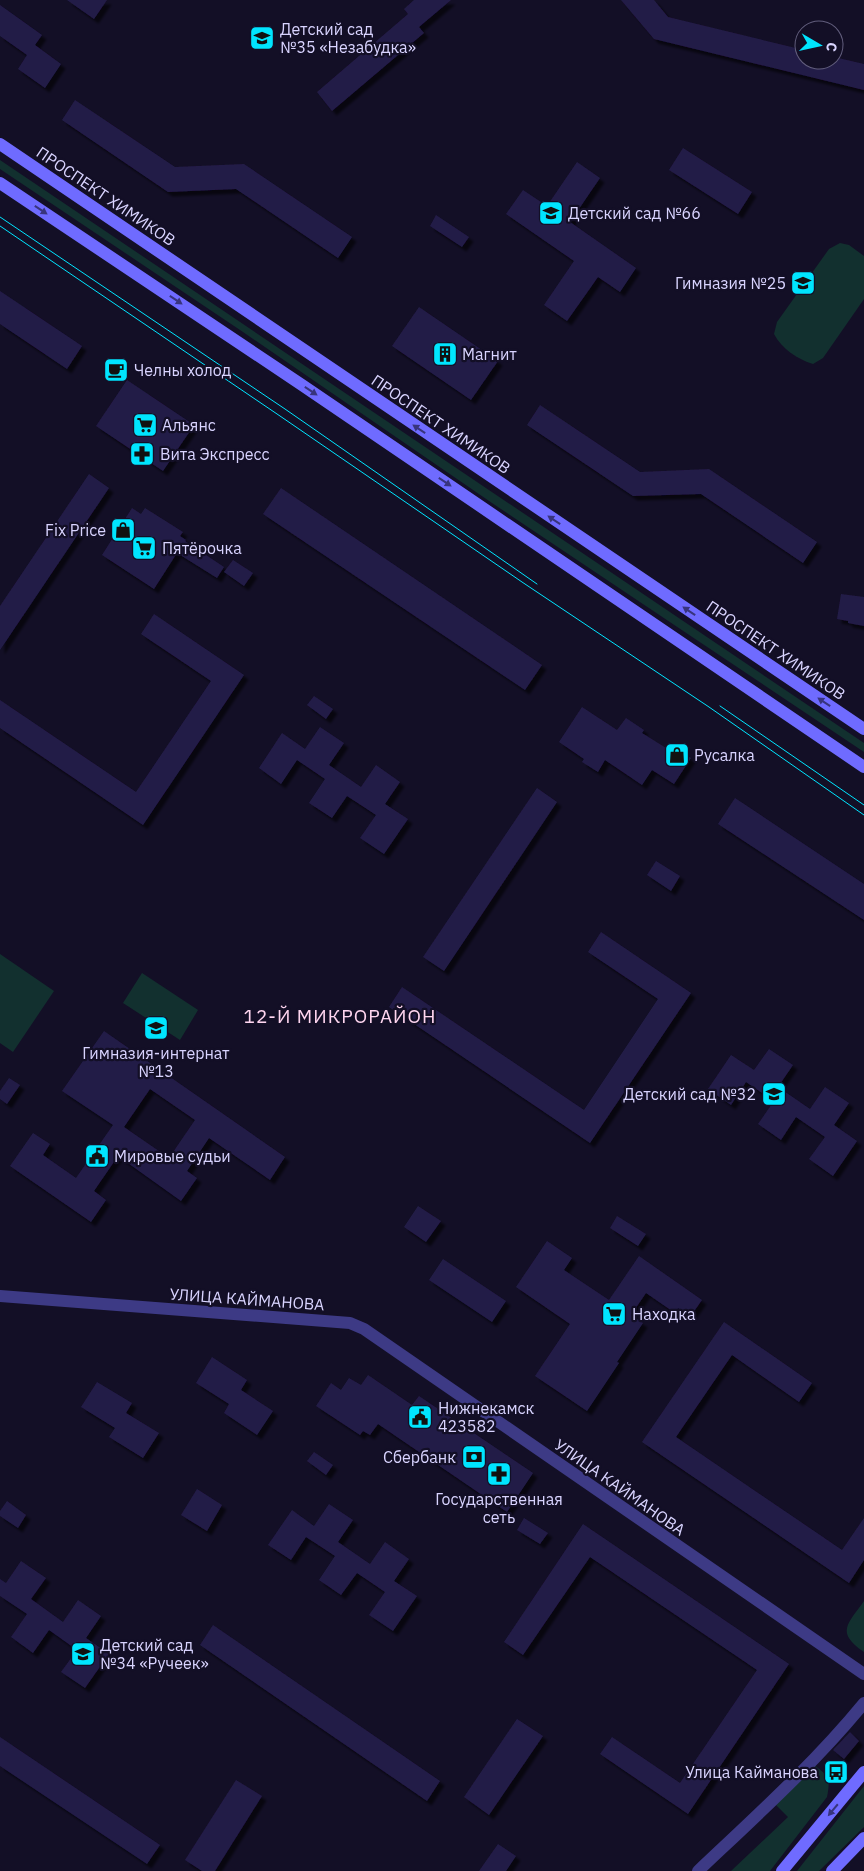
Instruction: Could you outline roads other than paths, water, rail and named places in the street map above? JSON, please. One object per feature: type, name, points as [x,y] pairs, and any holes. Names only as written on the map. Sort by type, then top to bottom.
[{"type":"main road","name":"ПРОСПЕКТ ХИМИКОВ","points":[[0,144],[864,729]]},
{"type":"main road","points":[[0,183],[864,767]]},
{"type":"main road","points":[[782,1871],[864,1772]]},
{"type":"main road","points":[[832,1871],[864,1838]]},
{"type":"street","name":"УЛИЦА КАЙМАНОВА","points":[[0,1296],[350,1323],[364,1329],[864,1674]]},
{"type":"street","points":[[698,1871],[770,1804],[850,1721],[864,1703]]},
{"type":"tram line","points":[[0,217],[285,409],[537,584]]},
{"type":"tram line","points":[[0,226],[522,582],[709,707],[864,815]]},
{"type":"tram line","points":[[720,706],[864,805]]},
{"type":"place","name":"Детский сад №35 «Незабудка»","points":[[262,38]]},
{"type":"place","name":"Детский сад №66","points":[[551,213]]},
{"type":"place","name":"Гимназия №25","points":[[803,283]]},
{"type":"place","name":"Магнит","points":[[445,354]]},
{"type":"place","name":"Челны холод","points":[[116,370]]},
{"type":"place","name":"Альянс","points":[[145,425]]},
{"type":"place","name":"Вита Экспресс","points":[[142,454]]},
{"type":"place","name":"Fix Price","points":[[123,530]]},
{"type":"place","name":"Пятёрочка","points":[[144,548]]},
{"type":"place","name":"Русалка","points":[[677,755]]},
{"type":"place","name":"Гимназия-интернат №13","points":[[156,1028]]},
{"type":"place","name":"Детский сад №32","points":[[774,1094]]},
{"type":"place","name":"Мировые судьи","points":[[97,1156]]},
{"type":"place","name":"Находка","points":[[614,1314]]},
{"type":"place","name":"Нижнекамск 423582","points":[[420,1417]]},
{"type":"place","name":"Сбербанк","points":[[474,1457]]},
{"type":"place","name":"Государственная сеть","points":[[499,1474]]},
{"type":"place","name":"Детский сад №34 «Ручеек»","points":[[83,1654]]},
{"type":"place","name":"Улица Кайманова","points":[[836,1772]]},
{"type":"district","name":"12-Й МИКРОРАЙОН","points":[[340,1016]]}]
